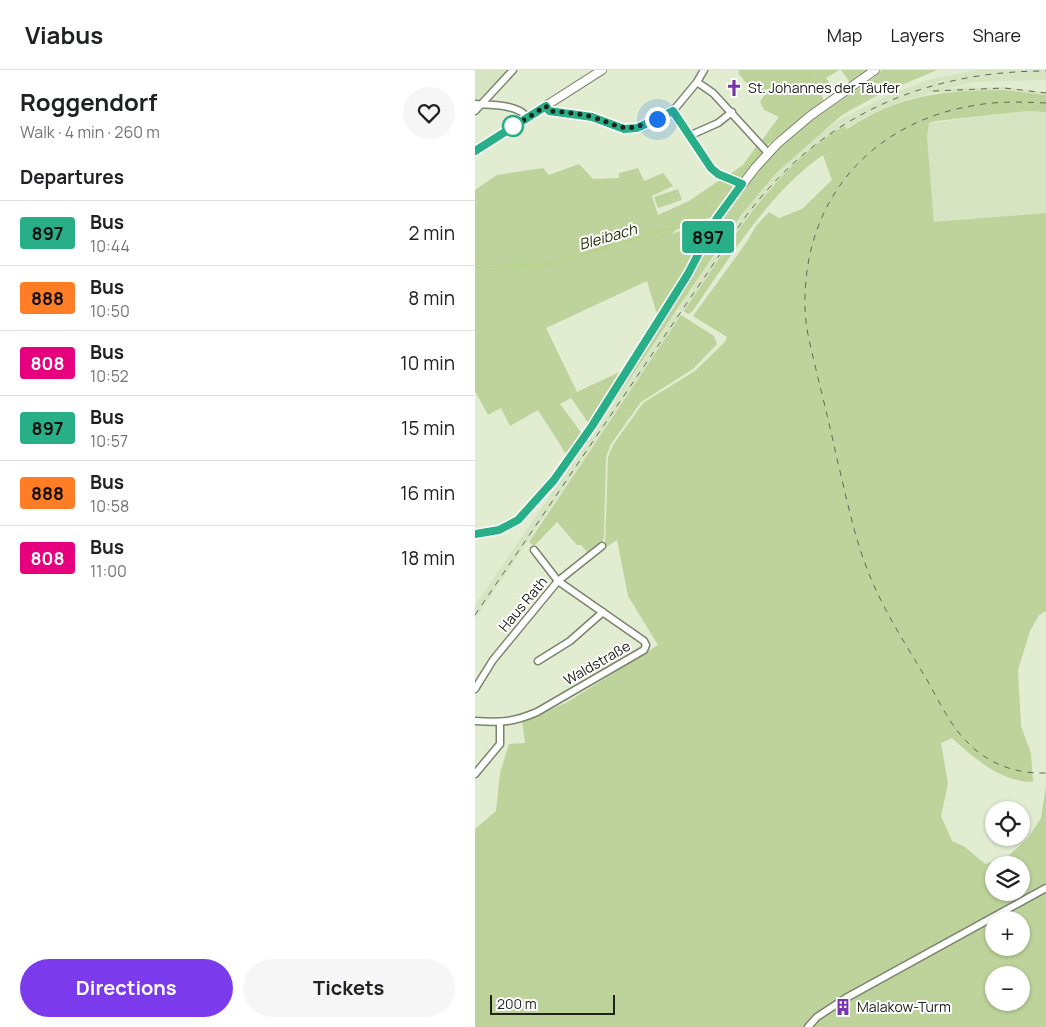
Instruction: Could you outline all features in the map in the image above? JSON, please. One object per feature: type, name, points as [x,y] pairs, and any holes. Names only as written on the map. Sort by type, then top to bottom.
[{"type":"main road","points":[[475,150],[602,70]]},
{"type":"main road","points":[[475,534],[499,530],[518,520],[554,480],[592,426],[688,274],[717,218],[765,149],[875,70]]},
{"type":"street","points":[[475,111],[479,104],[513,70]]},
{"type":"street","points":[[546,106],[549,111],[592,117],[624,129],[637,128],[673,111],[697,82],[704,70]]},
{"type":"street","points":[[697,82],[713,93],[765,149]]},
{"type":"street","points":[[479,104],[523,111],[527,117]]},
{"type":"street","points":[[673,111],[691,135],[711,168],[718,174],[742,184]]},
{"type":"street","points":[[691,135],[718,123],[732,112]]},
{"type":"street","name":"Haus Rath","points":[[476,683],[559,581],[603,546]]},
{"type":"street","name":"Waldstraße","points":[[475,721],[500,723],[519,720],[537,712],[644,650],[646,645],[644,641],[559,581],[534,550]]},
{"type":"street","points":[[538,661],[570,641],[603,612]]},
{"type":"street","points":[[475,774],[500,744],[500,723]]},
{"type":"street","points":[[808,1027],[817,1017],[846,998],[1046,888]]},
{"type":"shaded area","points":[[475,70],[511,70],[484,100],[475,102]]},
{"type":"shaded area","points":[[740,70],[839,70],[826,78],[832,87],[821,95],[825,102],[767,145],[762,140],[779,117],[764,110],[760,102],[765,94],[753,82],[748,85],[738,73]]},
{"type":"shaded area","points":[[841,70],[871,70],[852,85]]},
{"type":"shaded area","points":[[882,70],[937,70],[878,95],[842,115],[776,173],[742,214],[614,402],[612,400],[699,263],[728,207],[753,176],[788,140],[811,121]]},
{"type":"shaded area","points":[[976,70],[1046,70],[1046,80],[975,82],[948,88],[1007,87],[1046,92],[1046,95],[974,91],[931,93],[906,100],[864,118],[815,146],[780,177],[683,312],[678,309],[758,192],[791,157],[839,120],[888,95],[931,79]]},
{"type":"shaded area","points":[[1004,90],[1046,95],[1046,112],[1028,111],[935,121],[929,123],[927,137],[934,222],[1046,213],[1046,611],[1039,615],[1030,631],[1018,670],[1021,726],[1031,753],[1033,782],[1010,778],[989,768],[952,738],[941,743],[948,784],[941,816],[952,841],[965,847],[985,864],[985,901],[1024,901],[1010,911],[985,911],[985,956],[1030,956],[1030,911],[1014,911],[1046,889],[1046,1027],[475,1027],[475,829],[496,811],[500,773],[509,744],[525,743],[522,721],[566,703],[658,645],[628,596],[617,540],[605,548],[608,457],[613,445],[643,403],[695,371],[725,342],[727,337],[693,316],[746,243],[756,226],[769,212],[779,218],[802,209],[832,180],[823,155],[785,187],[751,228],[692,312],[688,314],[684,311],[736,234],[754,209],[795,163],[818,143],[844,126],[847,129],[886,108],[904,102],[922,97],[960,92]]},
{"type":"shaded area","points":[[1028,111],[1046,112],[1046,213],[934,223],[927,138],[929,123]]},
{"type":"shaded area","points":[[758,144],[765,153],[743,179],[727,176],[743,165]]},
{"type":"shaded area","points":[[579,164],[593,179],[619,178],[619,173],[638,168],[644,181],[663,173],[673,186],[652,196],[658,215],[689,201],[723,178],[734,188],[717,215],[676,230],[672,234],[716,218],[658,318],[647,281],[546,328],[577,392],[626,369],[590,425],[571,398],[560,404],[583,435],[568,457],[538,410],[510,426],[501,408],[488,415],[475,391],[475,190],[497,175],[543,168],[549,175]]},
{"type":"shaded area","points":[[678,189],[682,200],[658,208],[654,197]]},
{"type":"shaded area","points":[[676,312],[681,315],[679,319],[475,619],[475,605]]},
{"type":"shaded area","points":[[681,315],[714,336],[717,344],[693,369],[641,402],[611,444],[606,457],[604,538],[601,545],[589,554],[581,545],[577,545],[557,522],[534,546],[529,542]]},
{"type":"shaded area","points":[[1046,786],[1046,886],[1030,897],[1030,856],[1008,856],[1019,846],[1030,846],[1030,835],[1041,818]]},
{"type":"waterway","name":"Bleibach","points":[[765,147],[791,110],[811,70]]},
{"type":"waterway","name":"Bleibach","points":[[738,177],[762,150]]},
{"type":"waterway","name":"Bleibach","points":[[475,268],[543,266],[671,228],[701,210],[711,192],[730,183]]},
{"type":"railway","points":[[475,615],[746,216],[775,181],[807,152],[841,127],[878,106],[917,91],[958,80],[1001,73],[1046,71]]},
{"type":"railway","points":[[933,91],[1004,88],[1046,93]]},
{"type":"railway","points":[[1046,103],[1011,102],[986,104],[939,114],[906,128],[876,147],[851,171],[831,200],[816,232],[808,267],[805,306],[809,340],[853,527],[866,566],[886,610],[945,712],[967,742],[975,750],[1003,766],[1024,772],[1046,773]]},
{"type":"bus line","name":"897","points":[[475,151],[546,106],[549,111],[592,117],[624,129],[637,128],[673,111],[691,135],[711,168],[718,174],[742,184],[717,218],[688,274],[592,426],[554,480],[524,515],[511,525],[499,530],[475,534]]},
{"type":"place","name":"St. Johannes der Täufer","points":[[734,88]]},
{"type":"place","name":"Malakow-Turm","points":[[843,1007]]},
{"type":"route","points":[[513,126],[511,128],[546,106],[549,111],[592,117],[624,129],[637,128],[657,119]]}]
